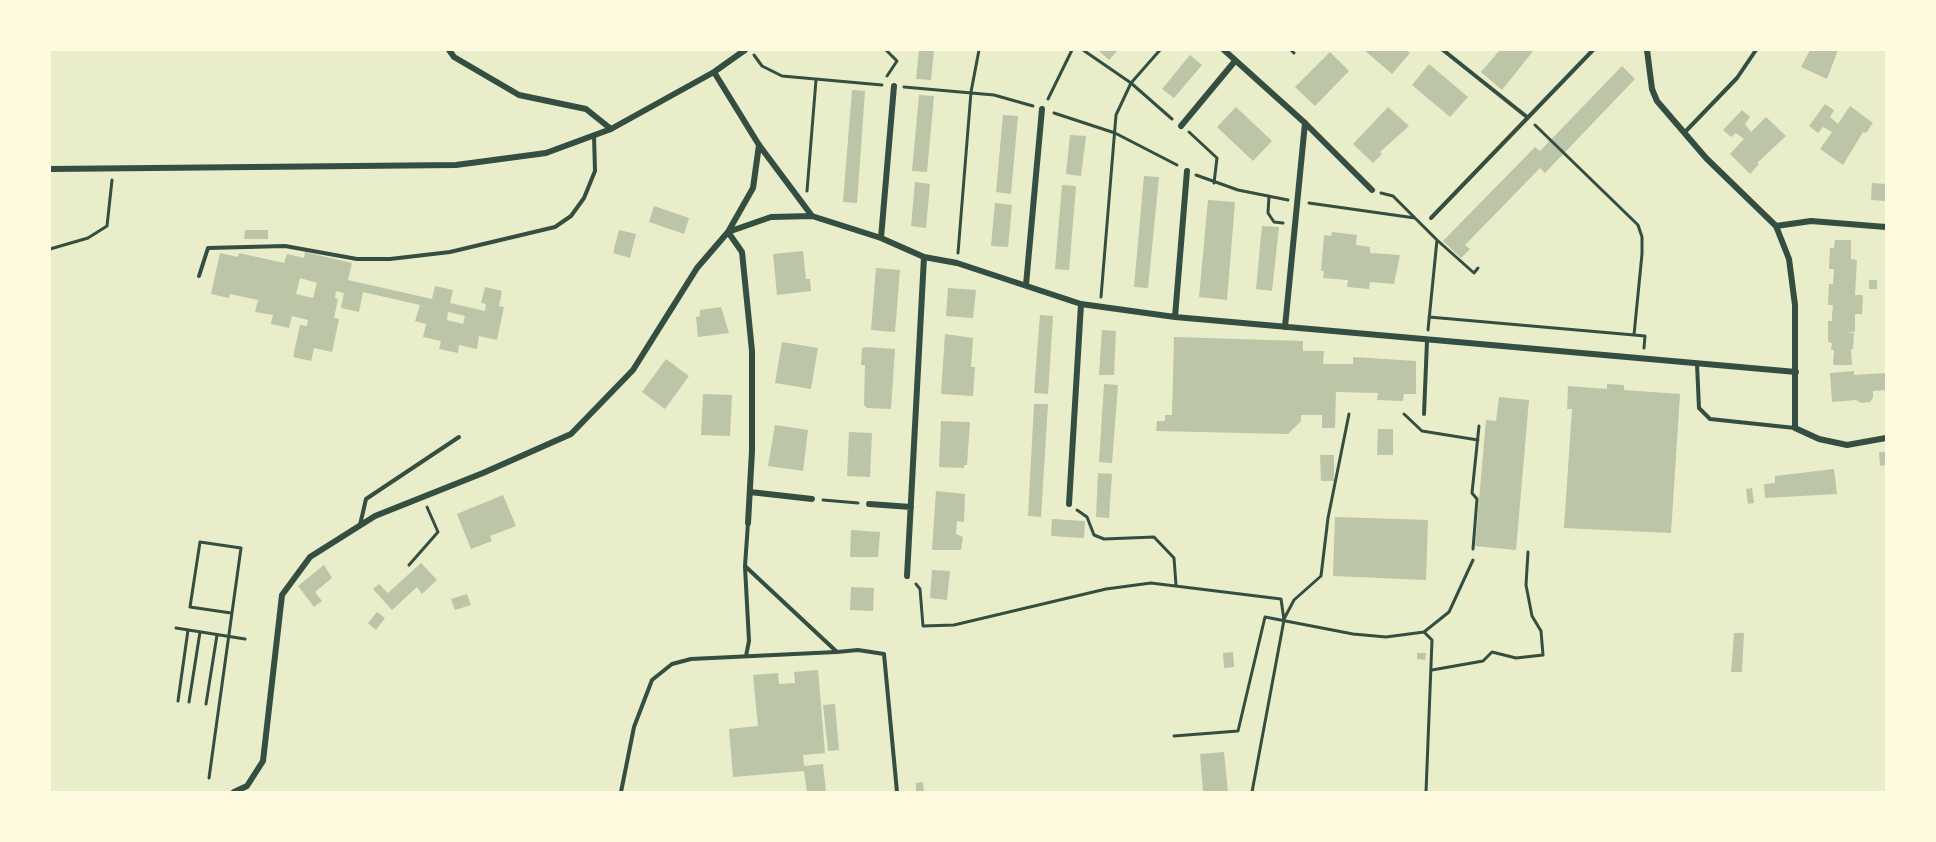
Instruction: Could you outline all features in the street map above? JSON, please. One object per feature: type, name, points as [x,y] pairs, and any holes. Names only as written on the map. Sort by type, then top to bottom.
[{"type":"street","points":[[449,50],[454,57],[519,95],[586,109],[611,129]]},
{"type":"street","points":[[50,169],[456,165],[546,153],[611,129],[714,72],[746,50]]},
{"type":"street","points":[[1224,50],[1305,123],[1372,190]]},
{"type":"street","points":[[1647,50],[1652,89],[1657,101],[1684,133],[1776,226],[1789,259],[1795,305],[1795,428],[1819,439],[1847,445],[1887,438]]},
{"type":"street","points":[[1181,126],[1235,61]]},
{"type":"street","points":[[714,72],[759,146],[812,216]]},
{"type":"street","points":[[881,238],[894,86]]},
{"type":"street","points":[[1026,285],[1042,109]]},
{"type":"street","points":[[1285,327],[1305,123]]},
{"type":"street","points":[[234,792],[247,786],[263,761],[282,595],[310,557],[375,516],[571,434],[633,370],[697,268],[728,232],[753,188],[759,146]]},
{"type":"street","points":[[1175,317],[1187,171]]},
{"type":"street","points":[[728,232],[771,218],[812,216],[881,238],[924,256],[957,263],[1081,304],[1100,308],[1427,341],[1796,372]]},
{"type":"street","points":[[1776,226],[1811,221],[1887,227]]},
{"type":"street","points":[[728,232],[742,252],[752,351],[748,523]]},
{"type":"street","points":[[908,576],[924,256]]},
{"type":"street","points":[[1069,504],[1081,304]]},
{"type":"street","points":[[750,492],[812,499]]},
{"type":"street","points":[[869,504],[911,507]]},
{"type":"lane","points":[[1443,50],[1527,117]]},
{"type":"lane","points":[[1431,218],[1593,50]]},
{"type":"lane","points":[[1684,133],[1737,78],[1756,50]]},
{"type":"lane","points":[[199,276],[208,248],[285,246],[357,259],[390,259],[450,252],[555,226],[571,216],[584,198],[595,171],[594,135]]},
{"type":"lane","points":[[1424,414],[1427,341]]},
{"type":"lane","points":[[1697,364],[1699,408],[1710,419],[1795,428]]},
{"type":"lane","points":[[360,526],[366,499],[459,437]]},
{"type":"lane","points":[[746,656],[749,641],[744,566],[748,523]]},
{"type":"lane","points":[[744,566],[774,591],[837,652]]},
{"type":"lane","points":[[621,792],[634,727],[652,680],[672,664],[691,659],[858,650],[884,654],[897,792]]},
{"type":"path","points":[[880,85],[897,61],[886,50]]},
{"type":"path","points":[[957,263],[971,92],[979,50]]},
{"type":"path","points":[[1042,109],[1072,50]]},
{"type":"path","points":[[1083,50],[1131,83],[1215,153],[1218,164],[1214,183]]},
{"type":"path","points":[[1100,308],[1119,105],[1131,83],[1160,50]]},
{"type":"path","points":[[758,60],[771,72],[782,76],[971,92],[1042,109],[1115,134],[1214,183],[1295,201]]},
{"type":"path","points":[[806,207],[816,80]]},
{"type":"path","points":[[1527,117],[1638,225],[1642,237],[1642,254],[1634,335]]},
{"type":"path","points":[[50,249],[88,238],[107,225],[107,207],[115,168]]},
{"type":"path","points":[[1372,190],[1393,196],[1474,273],[1478,268]]},
{"type":"path","points":[[1269,196],[1267,209],[1271,219],[1274,222],[1294,224]]},
{"type":"path","points":[[1304,202],[1414,218]]},
{"type":"path","points":[[1427,341],[1437,240]]},
{"type":"path","points":[[1429,317],[1646,336],[1643,359]]},
{"type":"path","points":[[1252,792],[1284,620],[1294,600],[1321,576],[1328,518],[1349,414]]},
{"type":"path","points":[[1404,414],[1422,430],[1478,440]]},
{"type":"path","points":[[1473,549],[1477,499],[1472,493],[1479,426]]},
{"type":"path","points":[[409,565],[438,532],[423,497]]},
{"type":"path","points":[[812,499],[869,504]]},
{"type":"path","points":[[1069,504],[1087,517],[1095,536],[1104,539],[1154,537],[1174,558],[1176,585]]},
{"type":"path","points":[[209,778],[241,548],[200,542],[190,608],[231,613]]},
{"type":"path","points":[[1432,670],[1483,661],[1492,652],[1516,658],[1543,654],[1541,631],[1532,616],[1526,585],[1528,552]]},
{"type":"path","points":[[1174,736],[1238,732],[1266,616],[1386,637],[1424,632],[1449,612],[1473,560]]},
{"type":"path","points":[[920,589],[923,627],[954,625],[1106,589],[1150,584],[1176,585],[1281,599],[1284,620]]},
{"type":"path","points":[[176,628],[245,639]]},
{"type":"path","points":[[178,701],[188,630]]},
{"type":"path","points":[[189,702],[200,632]]},
{"type":"path","points":[[1424,632],[1432,640],[1426,792]]},
{"type":"path","points":[[206,704],[217,635]]},
{"type":"building","points":[[919,50],[934,50],[931,80],[916,79]]},
{"type":"building","points":[[1098,50],[1118,50],[1109,60]]},
{"type":"building","points":[[1364,50],[1406,50],[1410,53],[1392,74]]},
{"type":"building","points":[[1500,50],[1534,50],[1502,90],[1481,72]]},
{"type":"building","points":[[1810,50],[1838,50],[1827,79],[1801,67]]},
{"type":"building","points":[[1330,52],[1349,71],[1315,106],[1295,87]]},
{"type":"building","points":[[1190,55],[1202,65],[1174,98],[1162,89]]},
{"type":"building","points":[[1429,64],[1468,97],[1450,117],[1412,85]]},
{"type":"building","points":[[1622,66],[1635,79],[1545,173],[1540,168],[1465,245],[1470,249],[1461,258],[1443,241],[1535,147],[1540,151]]},
{"type":"building","points":[[852,90],[865,91],[857,203],[843,202]]},
{"type":"building","points":[[919,95],[934,96],[927,172],[912,171]]},
{"type":"building","points":[[1825,104],[1834,110],[1830,117],[1838,124],[1850,106],[1873,123],[1866,133],[1863,132],[1843,165],[1820,149],[1832,132],[1823,127],[1818,133],[1809,126]]},
{"type":"building","points":[[1236,107],[1272,141],[1253,161],[1217,127]]},
{"type":"building","points":[[1388,107],[1409,126],[1380,152],[1382,154],[1373,163],[1353,144]]},
{"type":"building","points":[[1742,110],[1750,117],[1745,124],[1751,132],[1766,117],[1786,136],[1757,163],[1759,164],[1750,174],[1730,154],[1744,139],[1736,133],[1731,137],[1723,130]]},
{"type":"building","points":[[1003,115],[1018,116],[1011,194],[996,192]]},
{"type":"building","points":[[1070,135],[1086,136],[1081,176],[1066,174]]},
{"type":"building","points":[[1144,176],[1159,177],[1148,288],[1134,287]]},
{"type":"building","points":[[915,182],[930,184],[926,228],[911,226]]},
{"type":"building","points":[[1872,183],[1886,184],[1886,201],[1871,200]]},
{"type":"building","points":[[1062,185],[1076,186],[1069,270],[1055,269]]},
{"type":"building","points":[[1208,200],[1235,202],[1227,300],[1199,297]]},
{"type":"building","points":[[995,203],[1012,205],[1008,247],[991,246]]},
{"type":"building","points":[[654,206],[689,218],[684,234],[649,222]]},
{"type":"building","points":[[1262,226],[1279,227],[1272,291],[1256,289]]},
{"type":"building","points":[[245,230],[268,230],[268,239],[244,239]]},
{"type":"building","points":[[619,230],[636,234],[630,258],[613,253]]},
{"type":"building","points":[[1332,232],[1357,235],[1356,245],[1370,247],[1370,253],[1400,255],[1394,284],[1370,282],[1369,289],[1347,287],[1348,280],[1323,278],[1324,271],[1321,271],[1324,235],[1331,236]]},
{"type":"building","points":[[1835,240],[1851,240],[1851,259],[1857,260],[1855,295],[1863,295],[1862,314],[1855,314],[1855,332],[1846,332],[1854,333],[1853,349],[1851,349],[1852,365],[1833,365],[1834,350],[1831,350],[1832,343],[1828,342],[1828,321],[1832,321],[1833,305],[1828,305],[1829,284],[1833,284],[1834,269],[1829,269],[1830,248],[1834,248]]},
{"type":"building","points":[[803,251],[806,279],[810,279],[811,291],[777,295],[773,254]]},
{"type":"building","points":[[305,252],[352,263],[348,280],[432,299],[435,286],[453,290],[450,303],[485,311],[486,304],[481,303],[485,287],[502,291],[499,306],[504,307],[497,340],[479,336],[477,349],[459,345],[458,353],[439,349],[441,341],[423,337],[426,324],[415,321],[420,305],[363,292],[359,312],[341,308],[344,293],[336,291],[335,298],[338,299],[334,318],[339,319],[332,352],[314,348],[311,361],[293,357],[300,325],[307,326],[308,320],[292,316],[289,328],[271,324],[273,315],[255,312],[258,300],[230,294],[229,298],[211,294],[220,253],[238,257],[239,253],[284,263],[287,254],[304,258]],"holes":[[[300,278],[317,283],[313,298],[296,294]],[[448,312],[465,316],[463,324],[447,320]]]},
{"type":"building","points":[[876,268],[900,270],[895,332],[871,330]]},
{"type":"building","points":[[1869,280],[1877,280],[1877,289],[1869,289]]},
{"type":"building","points":[[948,288],[976,290],[973,318],[946,316]]},
{"type":"building","points":[[721,307],[729,333],[698,337],[696,317],[700,316],[700,310]]},
{"type":"building","points":[[1040,315],[1053,316],[1048,394],[1034,393]]},
{"type":"building","points":[[1102,330],[1116,331],[1114,375],[1099,375]]},
{"type":"building","points":[[945,334],[973,338],[971,367],[975,367],[973,396],[941,394]]},
{"type":"building","points":[[1174,337],[1303,341],[1303,351],[1324,351],[1323,364],[1353,364],[1353,357],[1416,361],[1416,394],[1404,394],[1403,401],[1377,400],[1378,393],[1336,392],[1335,428],[1322,428],[1322,415],[1301,415],[1301,421],[1288,434],[1156,431],[1157,421],[1165,421],[1165,415],[1172,415]]},
{"type":"building","points":[[782,342],[818,348],[811,389],[775,383]]},
{"type":"building","points":[[862,348],[895,349],[891,409],[867,408],[864,405],[865,365],[861,365]]},
{"type":"building","points":[[666,359],[689,376],[665,409],[642,392]]},
{"type":"building","points":[[1854,371],[1854,375],[1886,373],[1886,390],[1873,391],[1873,398],[1870,402],[1861,403],[1856,400],[1832,402],[1830,373]]},
{"type":"building","points":[[1104,384],[1118,385],[1112,463],[1099,462]]},
{"type":"building","points":[[1607,384],[1624,385],[1624,390],[1680,394],[1671,533],[1564,528],[1572,409],[1567,409],[1568,386],[1607,389]]},
{"type":"building","points":[[703,394],[732,395],[730,436],[701,435]]},
{"type":"building","points":[[1499,397],[1529,400],[1516,550],[1475,546],[1486,420],[1496,421]]},
{"type":"building","points":[[1034,404],[1048,404],[1041,517],[1028,516]]},
{"type":"building","points":[[941,421],[970,422],[967,465],[964,465],[964,468],[939,467]]},
{"type":"building","points":[[775,425],[808,430],[803,471],[768,466]]},
{"type":"building","points":[[1378,429],[1393,429],[1393,455],[1377,455]]},
{"type":"building","points":[[849,432],[872,433],[870,477],[847,476]]},
{"type":"building","points":[[1879,452],[1886,452],[1886,465],[1880,466]]},
{"type":"building","points":[[1320,455],[1334,455],[1334,481],[1321,481]]},
{"type":"building","points":[[1834,469],[1837,494],[1765,498],[1764,484],[1775,483],[1775,476]]},
{"type":"building","points":[[1098,473],[1112,474],[1109,518],[1096,517]]},
{"type":"building","points":[[1752,488],[1754,503],[1748,504],[1746,489]]},
{"type":"building","points":[[936,491],[965,494],[964,522],[957,521],[956,534],[963,537],[961,550],[932,550]]},
{"type":"building","points":[[503,495],[516,526],[490,536],[492,541],[471,549],[457,514]]},
{"type":"building","points":[[1335,517],[1428,520],[1426,580],[1333,576]]},
{"type":"building","points":[[1052,519],[1085,521],[1084,538],[1051,536]]},
{"type":"building","points":[[851,530],[880,532],[878,557],[850,557]]},
{"type":"building","points":[[421,563],[437,580],[422,594],[417,587],[392,610],[373,589],[379,584],[388,593]]},
{"type":"building","points":[[324,565],[332,578],[315,592],[322,601],[314,607],[298,586]]},
{"type":"building","points":[[932,570],[950,571],[947,600],[930,598]]},
{"type":"building","points":[[851,587],[874,588],[873,611],[850,610]]},
{"type":"building","points":[[467,594],[471,605],[455,610],[451,599]]},
{"type":"building","points":[[377,612],[385,618],[376,630],[368,623]]},
{"type":"building","points":[[1734,633],[1744,633],[1742,672],[1731,672]]},
{"type":"building","points":[[1233,652],[1234,667],[1224,668],[1223,653]]},
{"type":"building","points":[[1417,653],[1426,653],[1425,660],[1417,659]]},
{"type":"building","points":[[818,670],[825,753],[803,755],[804,766],[823,764],[826,792],[807,792],[804,771],[733,777],[729,729],[758,726],[753,675],[778,673],[779,684],[795,683],[794,672]]},
{"type":"building","points":[[835,704],[839,750],[828,751],[823,705]]},
{"type":"building","points":[[1224,752],[1228,792],[1203,792],[1200,754]]},
{"type":"building","points":[[923,782],[924,792],[916,792],[916,783]]}]
